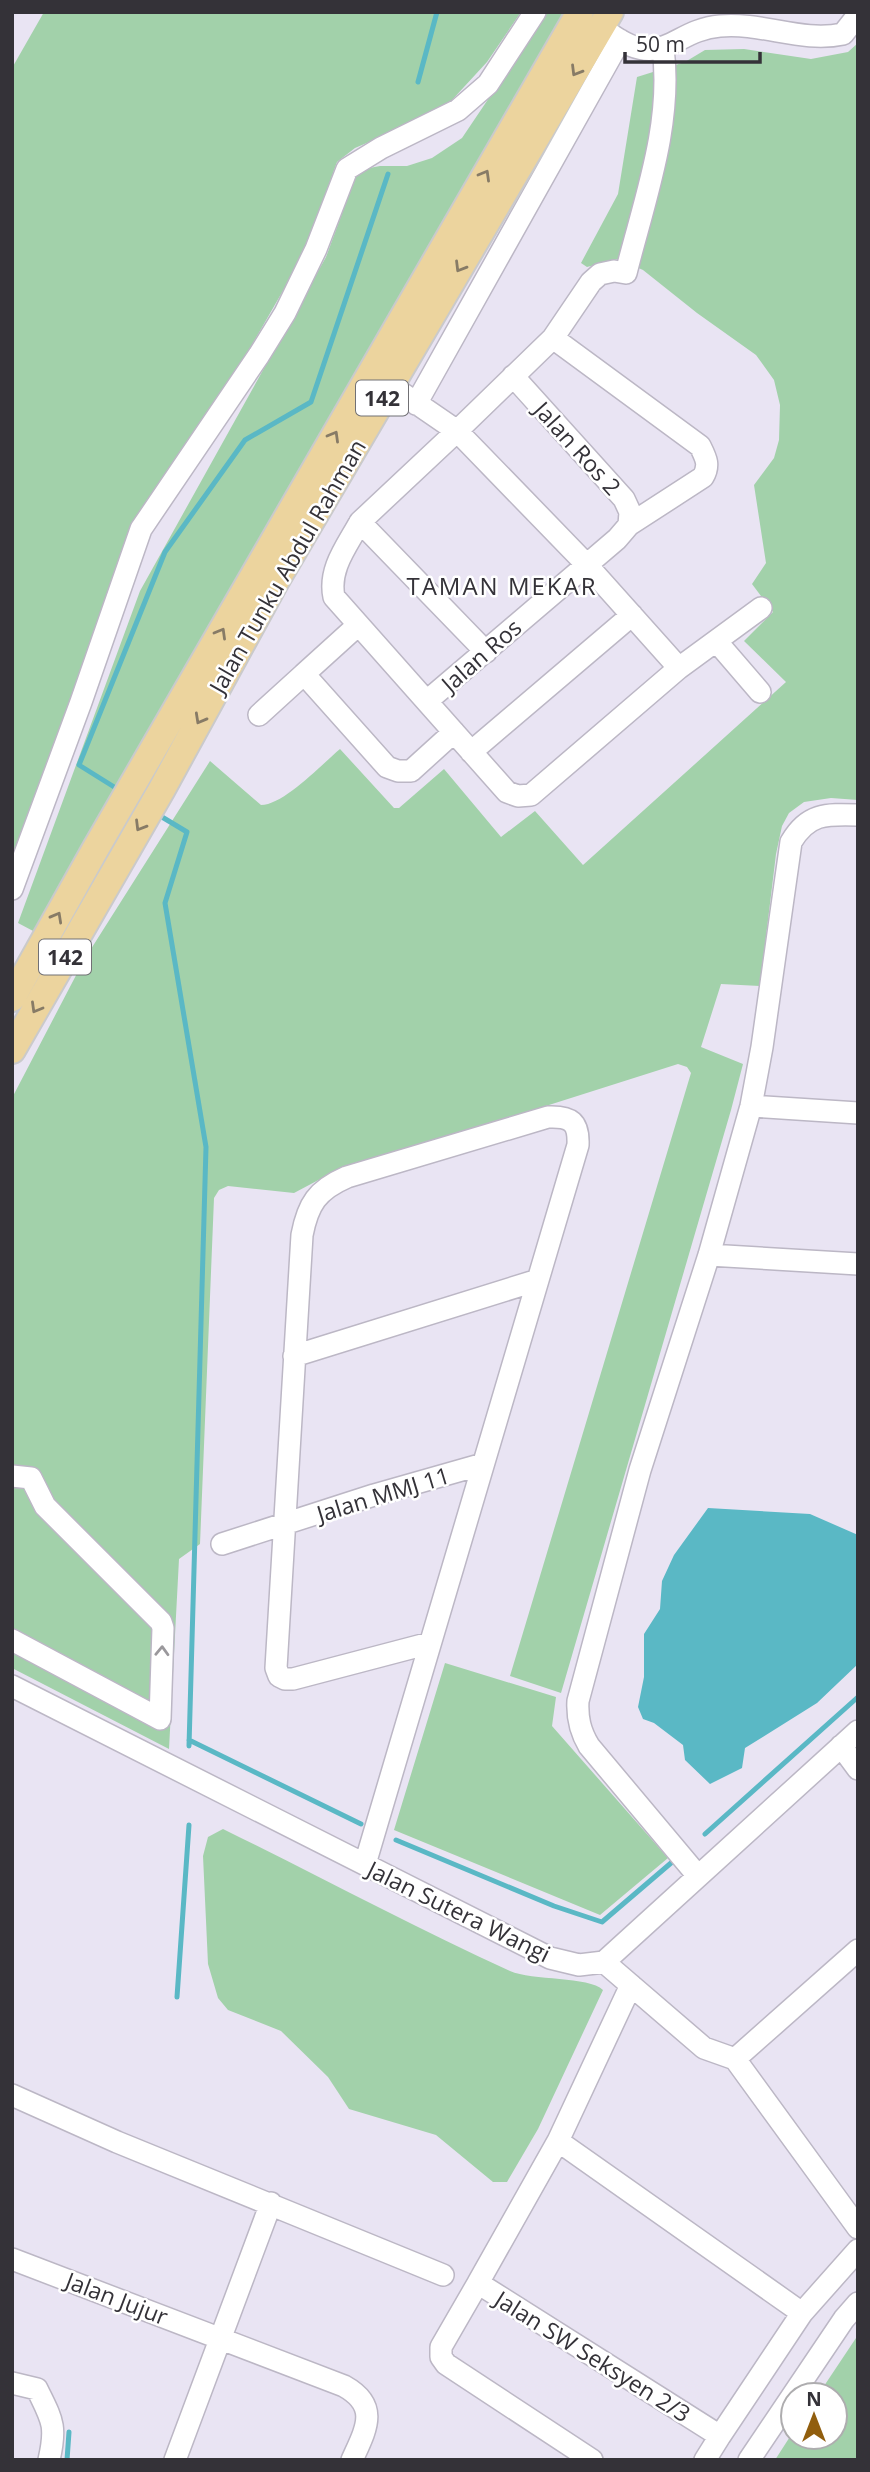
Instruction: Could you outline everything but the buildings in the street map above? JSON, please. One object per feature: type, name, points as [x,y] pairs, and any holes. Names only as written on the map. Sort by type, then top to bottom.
[{"type":"main road","name":"Jalan Tunku Abdul Rahman","points":[[12,998],[580,12]]},
{"type":"main road","name":"Jalan Tunku Abdul Rahman","points":[[12,1050],[162,789],[274,584],[390,386],[611,27]]},
{"type":"street","points":[[12,889],[141,529],[285,313],[316,249],[347,169],[381,148],[458,110],[488,84],[535,12]]},
{"type":"street","points":[[416,404],[611,27],[649,49],[663,48],[703,29],[719,26],[738,26],[826,38],[844,34],[858,15]]},
{"type":"street","points":[[663,48],[666,69],[663,118],[626,273],[614,271],[600,274],[591,282],[553,338],[360,523],[333,572],[331,584],[334,597],[357,626],[507,792],[518,796],[531,795],[679,668],[761,608]]},
{"type":"street","name":"Jalan Ros","points":[[427,701],[629,526],[703,477],[707,470],[707,460],[700,446],[553,338]]},
{"type":"street","name":"Jalan Ros 2","points":[[513,376],[624,499],[630,512],[629,526]]},
{"type":"street","points":[[390,386],[457,431],[586,564],[679,668]]},
{"type":"street","points":[[360,523],[486,652]]},
{"type":"street","points":[[471,752],[632,615]]},
{"type":"street","points":[[259,715],[357,626]]},
{"type":"street","points":[[717,642],[760,692]]},
{"type":"street","points":[[304,674],[387,766],[398,771],[411,771],[454,732]]},
{"type":"street","points":[[698,1876],[581,1734],[577,1717],[581,1685],[636,1483],[709,1255],[751,1107],[791,842],[800,827],[814,818],[837,814],[858,815]]},
{"type":"street","points":[[751,1107],[858,1112]]},
{"type":"street","points":[[365,1864],[578,1145],[578,1132],[573,1122],[561,1116],[548,1117],[347,1177],[332,1184],[316,1197],[306,1216],[302,1235],[294,1356],[276,1668],[278,1675],[293,1679],[430,1643]]},
{"type":"street","points":[[709,1255],[858,1264]]},
{"type":"street","points":[[294,1356],[538,1280]]},
{"type":"street","name":"Jalan MMJ 11","points":[[222,1544],[374,1495],[483,1464]]},
{"type":"street","points":[[12,1476],[31,1478],[45,1506],[161,1622],[160,1719],[12,1640]]},
{"type":"street","name":"Jalan Sutera Wangi","points":[[12,1686],[550,1958],[579,1965],[604,1962]]},
{"type":"street","points":[[858,1731],[604,1962],[704,2048],[735,2059],[858,2228]]},
{"type":"street","points":[[841,1746],[858,1769]]},
{"type":"street","points":[[735,2059],[857,1951]]},
{"type":"street","name":"Jalan SW Seksyen 2/3","points":[[631,1985],[558,2141],[478,2283],[720,2436]]},
{"type":"street","points":[[12,2095],[117,2142],[443,2275]]},
{"type":"street","points":[[558,2141],[802,2312]]},
{"type":"street","points":[[175,2460],[271,2203]]},
{"type":"street","points":[[705,2460],[802,2312],[858,2250]]},
{"type":"street","name":"Jalan Jujur","points":[[12,2259],[344,2386],[358,2394],[366,2404],[367,2416],[365,2432],[352,2460]]},
{"type":"street","points":[[478,2283],[441,2347],[441,2357],[446,2364],[592,2460]]},
{"type":"street","points":[[749,2460],[844,2319],[858,2303]]},
{"type":"street","points":[[12,2383],[37,2389],[49,2412],[55,2434],[49,2460]]},
{"type":"green space","points":[[44,12],[521,12],[487,62],[452,100],[418,121],[355,148],[337,162],[304,254],[237,371],[127,538],[12,868],[12,68]]},
{"type":"green space","points":[[547,12],[564,12],[35,932],[18,923],[140,591],[326,257],[344,208],[350,182],[364,169],[407,166],[432,158],[462,138]]},
{"type":"green space","points":[[858,43],[858,800],[831,798],[804,802],[789,813],[782,826],[776,854],[760,986],[721,984],[701,1047],[743,1064],[561,1693],[510,1676],[691,1073],[687,1067],[678,1064],[326,1176],[294,1193],[228,1186],[219,1190],[214,1198],[200,1544],[179,1559],[169,1749],[12,1668],[12,1098],[84,960],[210,761],[261,805],[281,798],[291,791],[340,749],[394,808],[399,808],[444,769],[501,837],[535,811],[583,865],[786,682],[744,641],[773,612],[752,584],[766,563],[754,485],[774,458],[779,440],[780,405],[774,380],[756,355],[643,270],[618,259],[587,267],[581,263],[618,194],[637,77],[685,62],[705,50],[744,49],[811,59],[848,52]]},
{"type":"green space","points":[[445,1663],[556,1697],[552,1726],[668,1858],[600,1915],[394,1830]]},
{"type":"green space","points":[[223,1829],[510,1971],[573,1980],[603,1990],[538,2129],[507,2182],[493,2182],[436,2135],[349,2109],[328,2077],[281,2031],[228,2010],[218,1998],[208,1964],[203,1856],[208,1837]]},
{"type":"green space","points":[[858,2335],[858,2460],[775,2460],[781,2451],[849,2451],[849,2381],[827,2381]]},
{"type":"water","points":[[708,1508],[810,1514],[858,1535],[858,1664],[817,1703],[745,1748],[742,1768],[710,1784],[685,1760],[683,1745],[654,1723],[643,1719],[638,1707],[644,1677],[644,1634],[660,1609],[662,1581],[674,1555]]},
{"type":"waterway","points":[[418,82],[437,12]]},
{"type":"waterway","points":[[119,790],[79,765],[165,552],[245,440],[311,402],[388,174]]},
{"type":"waterway","points":[[157,814],[187,832],[165,903],[206,1147],[189,1746]]},
{"type":"waterway","points":[[705,1834],[858,1697]]},
{"type":"waterway","points":[[189,1740],[361,1824]]},
{"type":"waterway","points":[[177,1997],[189,1825]]},
{"type":"waterway","points":[[396,1840],[554,1906],[602,1922],[671,1863]]},
{"type":"waterway","points":[[67,2460],[69,2432]]},
{"type":"district","name":"TAMAN MEKAR","points":[[502,585]]}]
